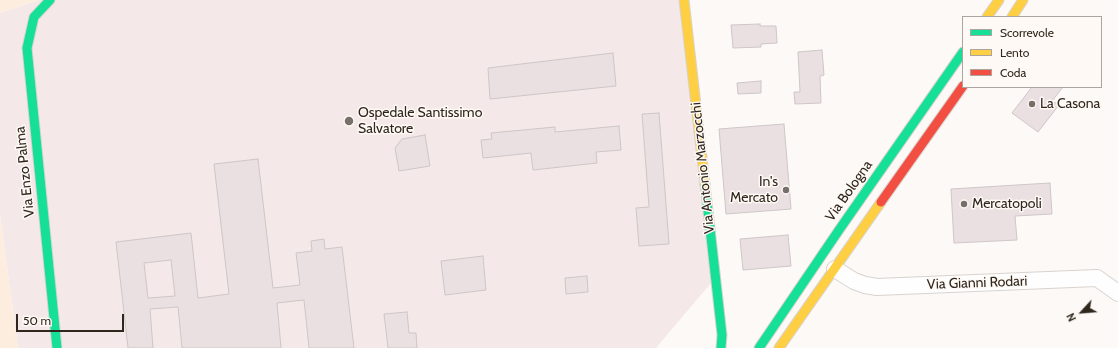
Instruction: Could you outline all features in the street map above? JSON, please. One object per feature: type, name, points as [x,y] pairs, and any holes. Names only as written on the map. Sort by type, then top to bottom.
[{"type":"main road","name":"Via Enzo Palma","points":[[50,0],[34,17],[27,48],[57,348]]},
{"type":"main road","name":"Via Antonio Marzocchi","points":[[684,0],[724,344]]},
{"type":"main road","points":[[989,16],[999,0]]},
{"type":"main road","points":[[1013,16],[1024,0]]},
{"type":"main road","name":"Via Bologna","points":[[759,348],[843,223],[962,53]]},
{"type":"main road","points":[[779,348],[962,87]]},
{"type":"street","name":"Via Gianni Rodari","points":[[835,269],[854,281],[865,285],[878,287],[1097,278],[1118,293]]},
{"type":"shaded area","points":[[0,0],[39,0],[0,13]]},
{"type":"shaded area","name":"Ospedale Santissimo Salvatore","points":[[39,0],[684,0],[711,283],[656,348],[18,348],[0,215],[0,13]]},
{"type":"shaded area","points":[[0,215],[18,348],[0,348]]},
{"type":"building","points":[[760,24],[760,26],[776,26],[777,43],[761,44],[761,47],[733,48],[731,25]]},
{"type":"building","points":[[822,50],[824,75],[820,76],[821,103],[795,104],[794,92],[800,92],[798,52]]},
{"type":"building","points":[[613,53],[616,86],[490,99],[488,68]]},
{"type":"building","points":[[761,81],[761,93],[738,94],[737,83]]},
{"type":"building","points":[[1031,88],[1062,88],[1052,101],[1059,105],[1038,132],[1012,113]]},
{"type":"building","points":[[659,113],[669,244],[639,246],[636,208],[649,207],[642,114]]},
{"type":"building","points":[[784,124],[791,209],[726,214],[719,129]]},
{"type":"building","points":[[619,126],[621,150],[596,152],[597,163],[533,170],[531,153],[483,158],[481,140],[492,139],[491,133],[555,127],[555,132]]},
{"type":"building","points":[[425,135],[430,166],[399,171],[395,148],[402,139]]},
{"type":"building","points":[[258,159],[273,288],[300,285],[296,253],[312,251],[311,241],[324,239],[325,249],[342,247],[354,348],[309,348],[304,300],[277,303],[281,348],[182,348],[178,307],[150,309],[153,348],[128,348],[116,242],[191,233],[198,298],[229,294],[214,164]],"holes":[[[171,260],[175,296],[148,298],[144,263]]]},
{"type":"building","points":[[1050,183],[1052,214],[1015,216],[1017,240],[954,243],[951,189]]},
{"type":"building","points":[[788,235],[791,266],[743,270],[740,239]]},
{"type":"building","points":[[483,256],[486,290],[445,295],[441,261]]},
{"type":"building","points":[[587,276],[588,292],[566,294],[565,278]]},
{"type":"building","points":[[407,312],[409,333],[416,333],[417,348],[388,348],[384,314]]},
{"type":"traffic: fast","points":[[50,0],[34,17],[27,48],[57,348]]},
{"type":"traffic: fast","points":[[759,348],[962,53]]},
{"type":"traffic: fast","points":[[705,184],[722,335],[721,348]]},
{"type":"traffic: slow","points":[[684,0],[705,184]]},
{"type":"traffic: slow","points":[[988,16],[999,0]]},
{"type":"traffic: slow","points":[[1013,16],[1023,0]]},
{"type":"traffic: slow","points":[[779,348],[881,202]]},
{"type":"traffic: jam","points":[[881,202],[962,87]]},
{"type":"place","name":"La Casona","points":[[1032,104]]},
{"type":"place","name":"Ospedale Santissimo Salvatore","points":[[349,121]]},
{"type":"place","name":"In's Mercato","points":[[786,190]]},
{"type":"place","name":"Mercatopoli","points":[[964,204]]}]
